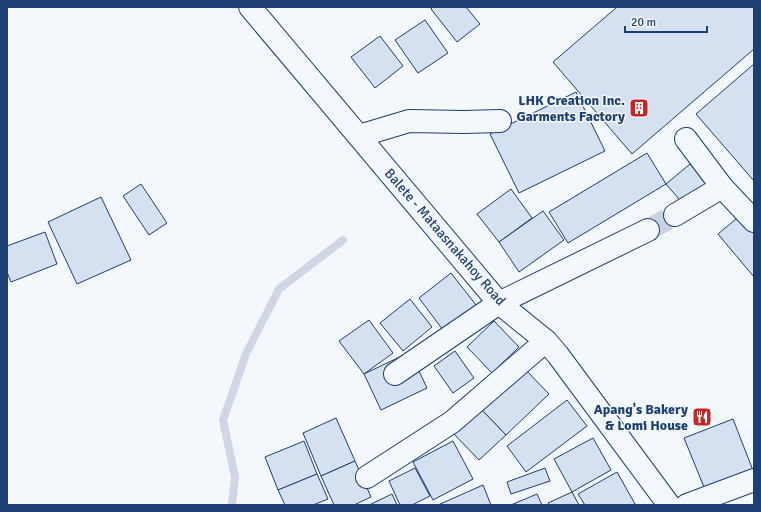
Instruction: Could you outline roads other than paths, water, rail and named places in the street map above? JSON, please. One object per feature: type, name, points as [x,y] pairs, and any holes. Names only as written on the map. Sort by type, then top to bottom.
[{"type":"main road","name":"Balete - Mataasnakahoy Road","points":[[250,7],[499,303],[546,341],[558,355],[669,505]]},
{"type":"main road","points":[[359,136],[409,121],[464,122],[500,120]]},
{"type":"main road","points":[[686,139],[722,187],[754,221]]},
{"type":"main road","points":[[675,215],[722,187]]},
{"type":"main road","points":[[396,374],[499,303],[648,230]]},
{"type":"main road","points":[[367,477],[452,422],[546,341]]},
{"type":"main road","points":[[687,505],[754,480]]},
{"type":"waterway","points":[[232,505],[235,477],[223,420],[246,354],[279,289],[343,240]]},
{"type":"tunnel","points":[[648,230],[675,215]]},
{"type":"place","name":"LHK Creation Inc. Garments Factory","points":[[639,108]]},
{"type":"place","name":"Apang's Bakery & Lomi House","points":[[702,417]]}]
